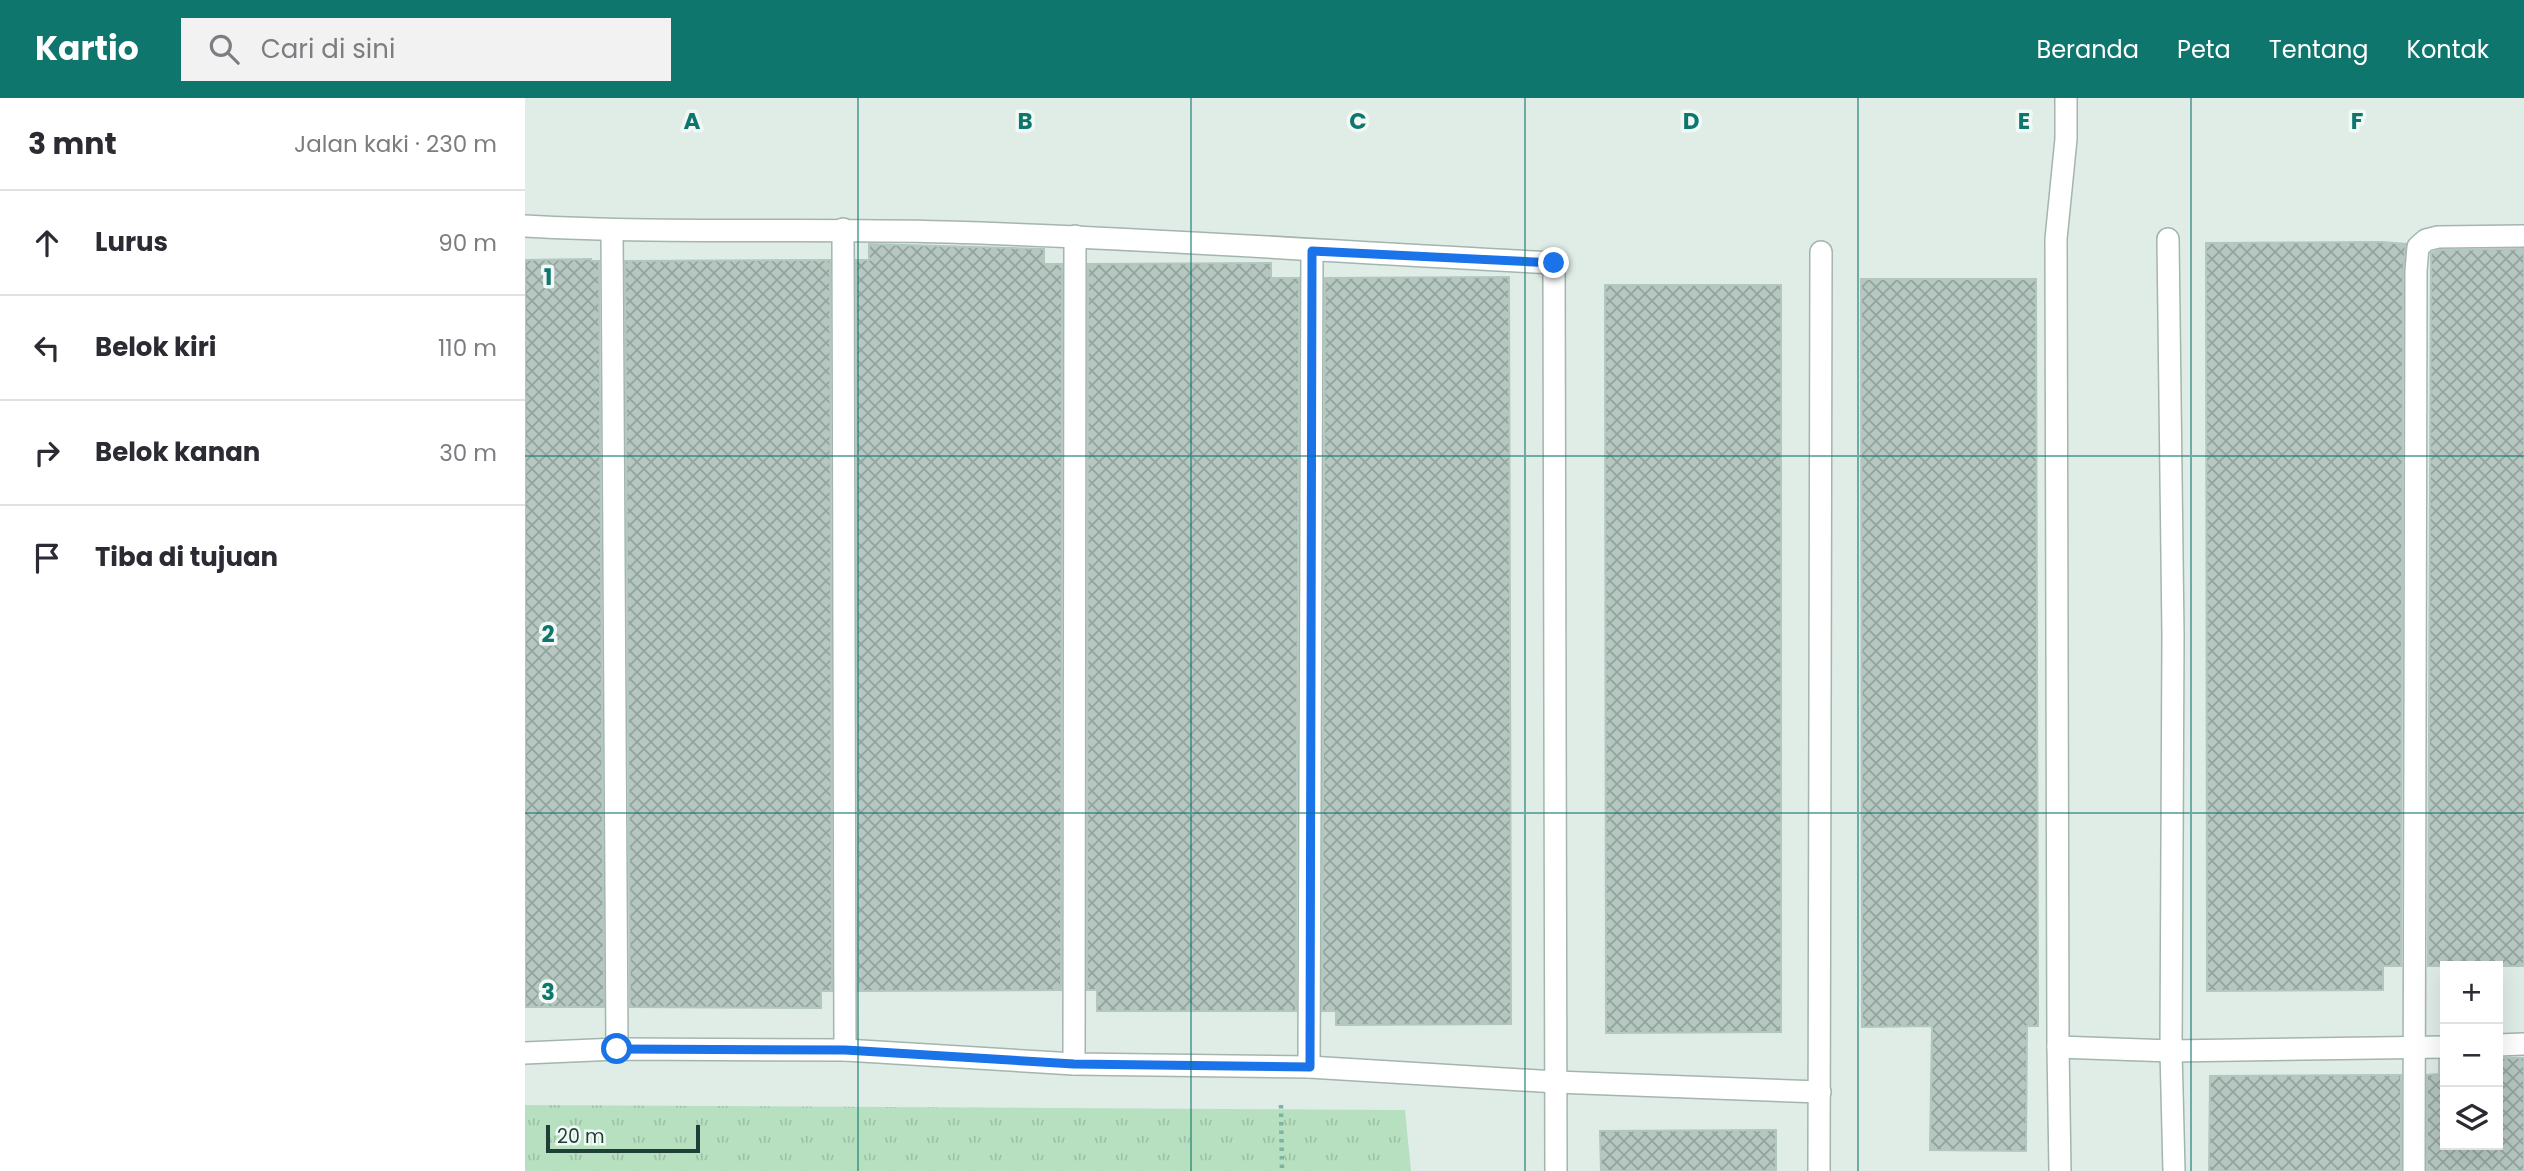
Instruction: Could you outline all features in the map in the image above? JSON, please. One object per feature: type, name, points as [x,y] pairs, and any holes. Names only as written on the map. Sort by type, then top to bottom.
[{"type":"street","points":[[2060,1171],[2056,239],[2066,139],[2066,98]]},
{"type":"street","points":[[525,226],[612,231],[843,229],[1075,236],[1554,263],[1556,1171]]},
{"type":"street","points":[[843,229],[845,1050]]},
{"type":"street","points":[[612,231],[617,1049]]},
{"type":"street","points":[[1074,1064],[1075,236]]},
{"type":"street","points":[[2414,1171],[2418,247],[2426,240],[2438,237],[2524,236]]},
{"type":"street","points":[[2168,239],[2173,635],[2171,1051],[2174,1171]]},
{"type":"street","points":[[1310,1067],[1312,251]]},
{"type":"street","points":[[1819,1171],[1821,252]]},
{"type":"street","points":[[2503,1045],[2524,1044]]},
{"type":"street","points":[[2058,1047],[2171,1051],[2440,1047]]},
{"type":"street","points":[[525,1053],[617,1049],[845,1050],[1074,1064],[1310,1067],[1556,1082],[1821,1093]]},
{"type":"path","points":[[1281,1066],[1282,1171]]},
{"type":"green space","points":[[525,1105],[1405,1110],[1411,1171],[525,1171]]},
{"type":"building","points":[[2206,243],[2406,244],[2403,271],[2401,966],[2383,966],[2383,990],[2207,991]]},
{"type":"building","points":[[869,244],[1044,249],[1044,264],[1062,264],[1061,990],[858,991],[856,260],[869,260]]},
{"type":"building","points":[[2524,249],[2524,966],[2503,966],[2503,961],[2440,961],[2440,966],[2428,966],[2431,253],[2440,250]]},
{"type":"building","points":[[525,260],[599,261],[604,1007],[525,1007]]},
{"type":"building","points":[[830,260],[832,991],[821,991],[821,1008],[630,1007],[625,261]]},
{"type":"building","points":[[1271,263],[1271,278],[1299,278],[1296,1011],[1097,1011],[1097,990],[1087,990],[1088,264]]},
{"type":"building","points":[[1509,277],[1511,1024],[1336,1025],[1336,1011],[1322,1011],[1325,278]]},
{"type":"building","points":[[1861,279],[2036,279],[2038,1026],[2027,1026],[2026,1151],[1930,1150],[1932,1026],[1862,1027]]},
{"type":"building","points":[[1605,285],[1781,285],[1781,1032],[1606,1033]]},
{"type":"building","points":[[2503,1058],[2524,1058],[2524,1171],[2427,1171],[2427,1075],[2439,1074],[2439,1060],[2440,1150],[2503,1150]]},
{"type":"building","points":[[2401,1075],[2401,1171],[2209,1171],[2210,1076]]},
{"type":"building","points":[[1776,1130],[1776,1171],[1601,1171],[1600,1131]]},
{"type":"route","points":[[617,1049],[845,1050],[1074,1064],[1310,1067],[1312,251],[1554,263]]}]
